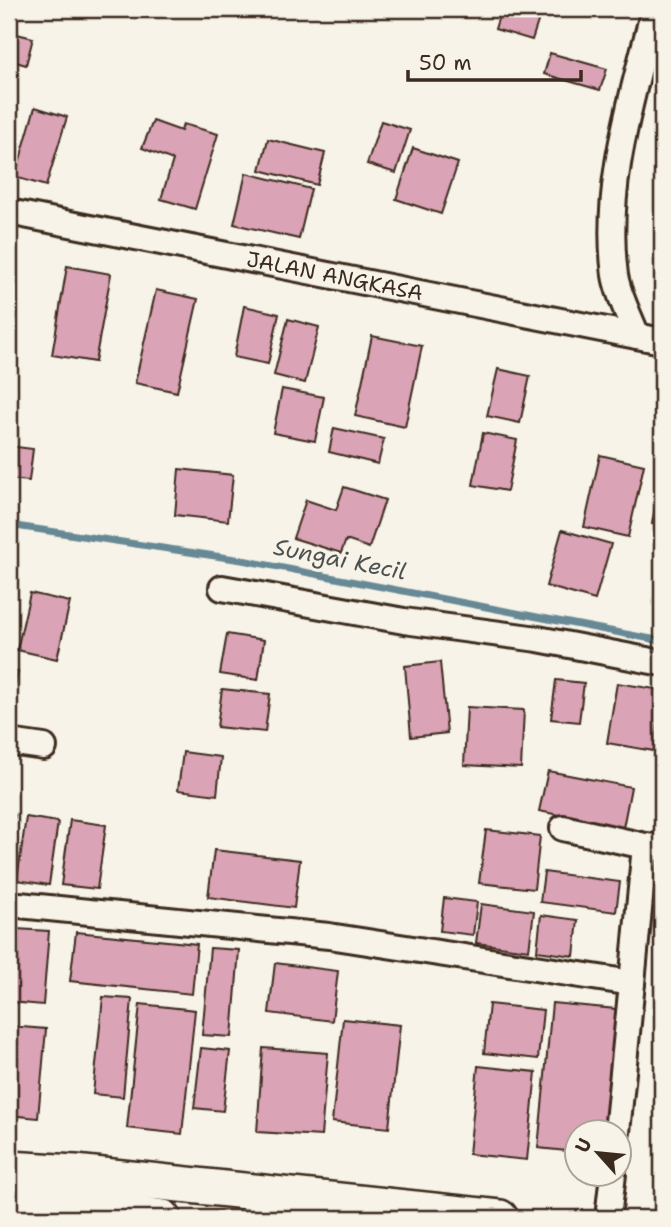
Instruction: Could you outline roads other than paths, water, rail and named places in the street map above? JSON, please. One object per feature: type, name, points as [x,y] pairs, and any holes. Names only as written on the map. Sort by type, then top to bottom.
[{"type":"highway","points":[[9,1169],[72,1198],[163,1218]]},
{"type":"highway","points":[[9,1199],[72,1198],[500,1218]]},
{"type":"street","points":[[637,336],[615,277],[613,193],[621,146],[654,9]]},
{"type":"street","name":"JALAN ANGKASA","points":[[9,212],[662,341]]},
{"type":"street","points":[[222,587],[404,621],[538,639],[662,663]]},
{"type":"street","points":[[9,742],[44,747]]},
{"type":"street","points":[[563,828],[653,847],[632,983],[618,1118]]},
{"type":"street","points":[[9,904],[329,936],[632,983]]},
{"type":"street","points":[[608,1218],[611,1188]]},
{"type":"waterway","name":"Sungai Kecil","points":[[9,525],[242,560],[662,641]]}]
